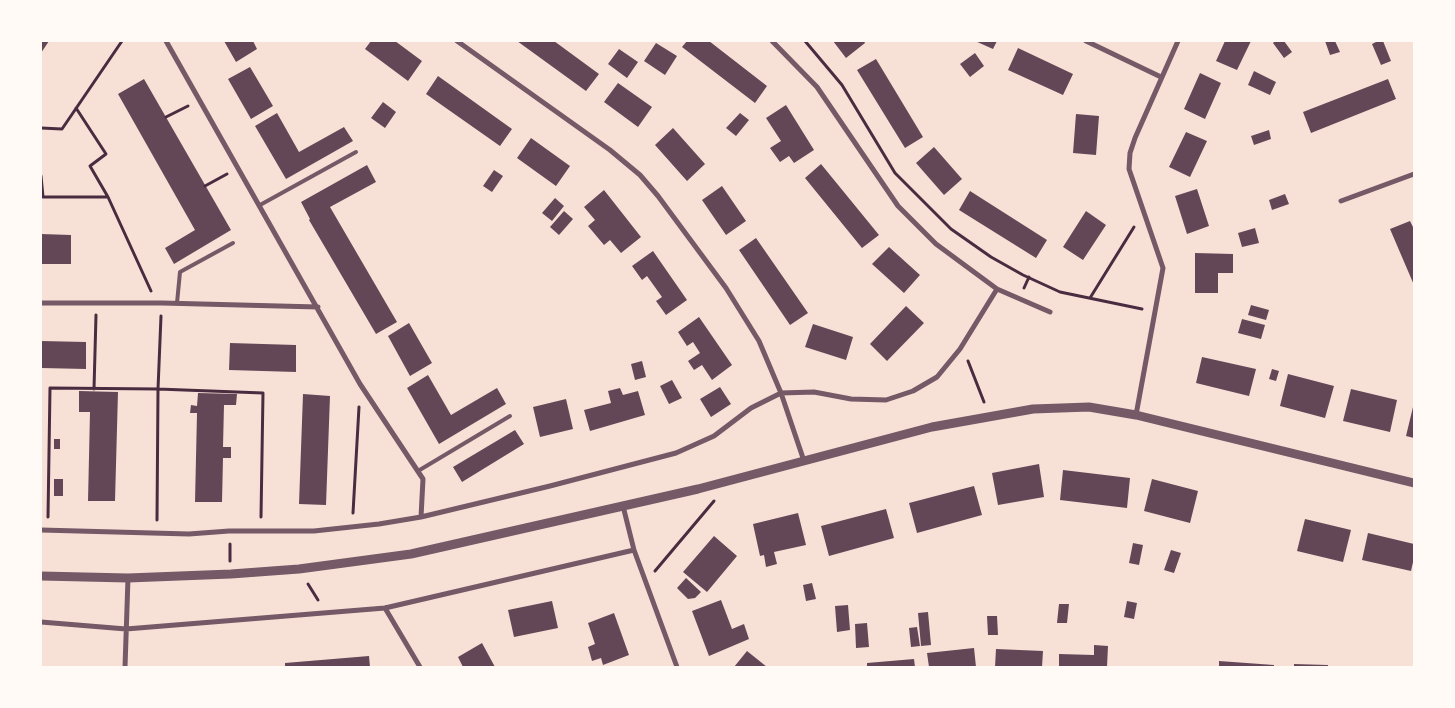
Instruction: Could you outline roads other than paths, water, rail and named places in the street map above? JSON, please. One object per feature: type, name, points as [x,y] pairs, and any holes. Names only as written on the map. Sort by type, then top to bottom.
[{"type":"street","points":[[166,41],[360,384],[423,479],[421,517]]},
{"type":"street","points":[[457,41],[610,150],[640,175],[658,196],[726,288],[758,341],[781,393],[804,461]]},
{"type":"street","points":[[772,41],[817,87],[898,206],[936,244],[998,289],[1050,312]]},
{"type":"street","points":[[1086,41],[1161,77]]},
{"type":"street","points":[[1136,415],[1163,268],[1128,170],[1130,153],[1135,138],[1178,41]]},
{"type":"street","points":[[1342,201],[1414,174]]},
{"type":"street","points":[[44,530],[189,534],[229,531],[314,531],[421,517],[676,453],[714,436],[751,408],[781,393],[814,392],[851,399],[886,400],[913,391],[938,378],[998,289]]},
{"type":"street","points":[[41,303],[159,303],[318,307]]},
{"type":"street","points":[[41,576],[128,578],[231,574],[299,569],[411,554],[732,480],[932,427],[1033,409],[1089,407],[1136,415],[1414,483]]},
{"type":"street","points":[[623,506],[634,550],[677,667]]},
{"type":"street","points":[[41,622],[126,629],[385,608],[634,550]]},
{"type":"street","points":[[125,667],[128,578]]},
{"type":"street","points":[[385,608],[420,667]]},
{"type":"lane","points":[[260,205],[356,152]]},
{"type":"lane","points":[[177,304],[180,272],[233,243]]},
{"type":"lane","points":[[418,472],[510,416]]}]
